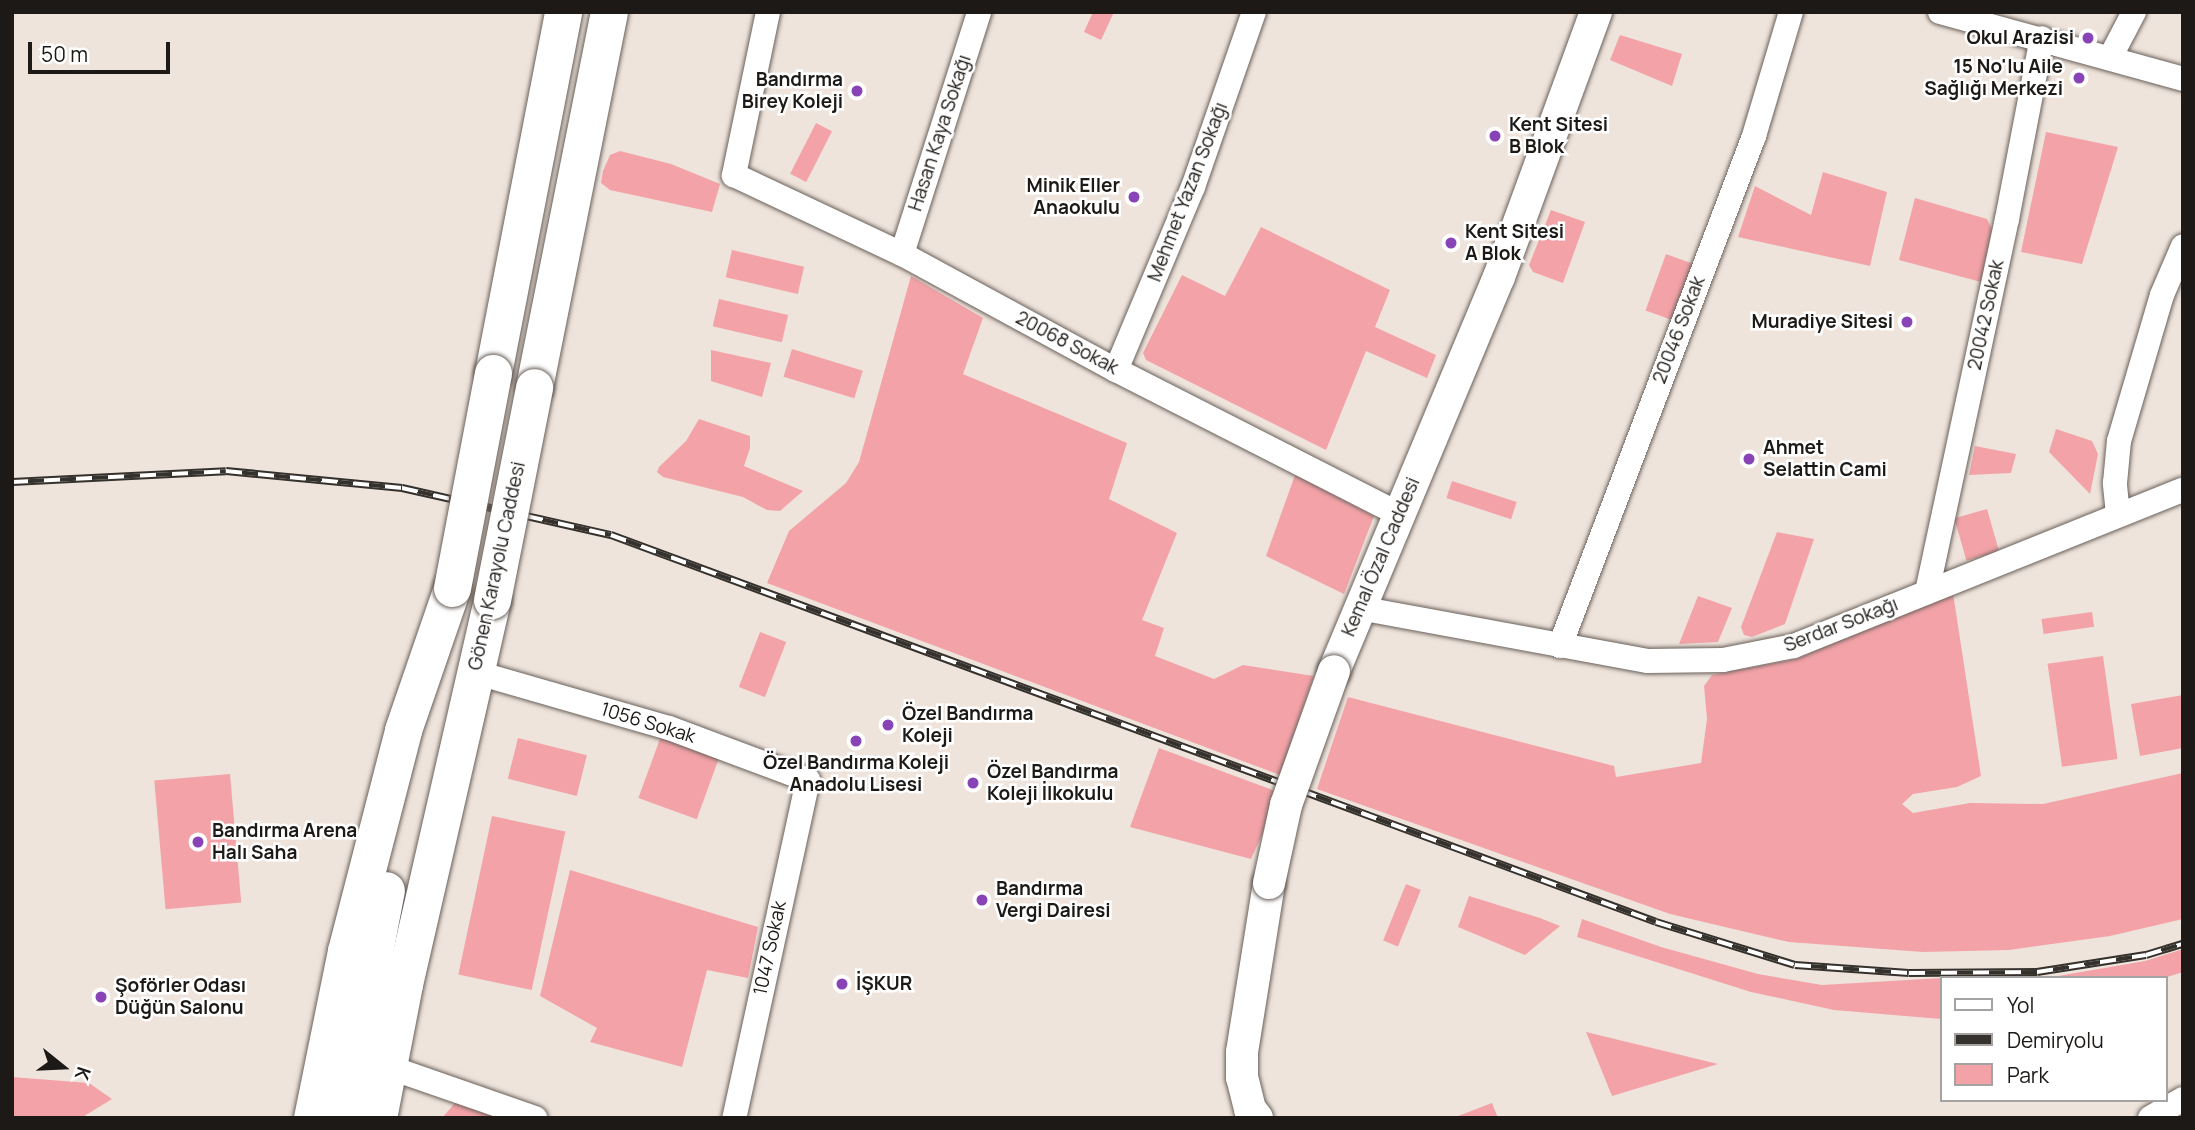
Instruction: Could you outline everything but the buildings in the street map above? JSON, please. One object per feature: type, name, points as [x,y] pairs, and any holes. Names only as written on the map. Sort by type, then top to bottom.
[{"type":"highway","name":"Gönen Karayolu Caddesi","points":[[342,1118],[369,970],[452,588],[563,12]]},
{"type":"highway","name":"Gönen Karayolu Caddesi","points":[[378,1118],[404,984],[492,600],[609,12]]},
{"type":"highway","points":[[312,1118],[343,964],[403,730],[452,588]]},
{"type":"main road","name":"Kemal Özal Caddesi","points":[[1247,1115],[1242,1052],[1269,883],[1286,805],[1359,608],[1499,277],[1596,12]]},
{"type":"main road","points":[[393,1118],[476,739],[492,600]]},
{"type":"street","name":"20068 Sokak","points":[[768,12],[734,175],[902,254],[1116,370],[1399,514]]},
{"type":"street","name":"Hasan Kaya Sokağı","points":[[902,254],[979,12]]},
{"type":"street","name":"Mehmet Yazan Sokağı","points":[[1116,370],[1193,187],[1254,12]]},
{"type":"street","name":"20046 Sokak","points":[[1560,646],[1754,136],[1791,12]]},
{"type":"street","points":[[1940,12],[1993,18],[2042,38],[2183,79]]},
{"type":"street","points":[[2111,56],[2134,12]]},
{"type":"street","name":"20042 Sokak","points":[[1927,592],[2007,219],[2042,38]]},
{"type":"street","points":[[2118,514],[2115,482],[2119,441],[2162,295],[2183,246]]},
{"type":"street","name":"Serdar Sokağı","points":[[1359,608],[1648,661],[1723,660],[1794,646],[2183,490]]},
{"type":"street","name":"1056 Sokak","points":[[485,675],[669,728],[808,780]]},
{"type":"street","name":"1047 Sokak","points":[[734,1118],[808,780]]},
{"type":"street","points":[[404,1072],[535,1118]]},
{"type":"street","points":[[2150,1118],[2183,1099]]},
{"type":"green space","points":[[1093,12],[1114,12],[1101,40],[1084,32]]},
{"type":"green space","points":[[1620,35],[1682,54],[1672,86],[1610,60]]},
{"type":"green space","points":[[816,123],[832,131],[806,182],[790,174]]},
{"type":"green space","points":[[2046,132],[2118,147],[2082,264],[2021,252]]},
{"type":"green space","points":[[620,151],[671,164],[720,184],[712,212],[610,190],[601,183],[603,171],[610,155]]},
{"type":"green space","points":[[1823,172],[1887,192],[1870,266],[1738,237],[1755,186],[1811,215]]},
{"type":"green space","points":[[1915,198],[1987,219],[1992,229],[1981,282],[1899,260]]},
{"type":"green space","points":[[1551,210],[1585,222],[1563,283],[1533,272],[1529,265]]},
{"type":"green space","points":[[1261,227],[1390,290],[1375,327],[1436,355],[1427,378],[1366,351],[1326,450],[1146,360],[1143,353],[1182,275],[1225,296]]},
{"type":"green space","points":[[732,250],[804,267],[798,294],[726,277]]},
{"type":"green space","points":[[1666,254],[1699,266],[1678,322],[1645,310]]},
{"type":"green space","points":[[911,276],[983,318],[963,374],[1127,443],[1109,499],[1177,533],[1142,620],[1164,628],[1155,656],[1214,679],[1243,665],[1314,676],[1280,775],[767,583],[789,531],[846,483],[859,462]]},
{"type":"green space","points":[[719,299],[788,315],[782,342],[713,326]]},
{"type":"green space","points":[[792,349],[863,371],[854,398],[784,377]]},
{"type":"green space","points":[[711,350],[771,363],[762,397],[711,381]]},
{"type":"green space","points":[[699,419],[750,436],[750,448],[744,466],[803,491],[780,511],[767,510],[743,497],[663,477],[657,472],[659,467],[686,441]]},
{"type":"green space","points":[[2056,429],[2092,441],[2098,454],[2090,494],[2049,452]]},
{"type":"green space","points":[[1975,446],[2016,454],[2011,473],[1969,475]]},
{"type":"green space","points":[[1295,475],[1374,516],[1344,594],[1266,556]]},
{"type":"green space","points":[[1452,481],[1517,502],[1511,519],[1446,498]]},
{"type":"green space","points":[[1987,509],[1999,551],[1966,561],[1954,518]]},
{"type":"green space","points":[[1777,532],[1814,539],[1785,624],[1752,637],[1744,635],[1741,627]]},
{"type":"green space","points":[[1953,593],[1981,776],[1957,787],[1913,794],[1902,804],[1913,813],[1970,803],[2043,804],[2183,773],[2183,919],[2110,936],[2009,950],[1923,952],[1789,942],[1670,914],[1317,789],[1348,697],[1614,766],[1616,777],[1701,763],[1707,719],[1704,686],[1712,675],[1796,659]]},
{"type":"green space","points":[[1698,596],[1732,608],[1718,642],[1679,644]]},
{"type":"green space","points":[[2092,612],[2094,627],[2044,634],[2041,619]]},
{"type":"green space","points":[[760,632],[786,642],[765,697],[739,687]]},
{"type":"green space","points":[[2103,656],[2117,759],[2062,767],[2048,664]]},
{"type":"green space","points":[[2183,695],[2183,748],[2140,756],[2131,704]]},
{"type":"green space","points":[[661,736],[719,757],[697,819],[638,798]]},
{"type":"green space","points":[[518,738],[587,755],[577,796],[508,779]]},
{"type":"green space","points":[[1159,748],[1281,793],[1251,859],[1130,827]]},
{"type":"green space","name":"Bandırma Arena Halı Saha","points":[[230,774],[241,903],[166,909],[154,781]]},
{"type":"green space","points":[[492,816],[565,832],[532,990],[458,974]]},
{"type":"green space","points":[[570,870],[758,927],[748,978],[707,970],[682,1067],[590,1042],[597,1028],[540,996]]},
{"type":"green space","points":[[1406,884],[1421,890],[1398,947],[1383,941]]},
{"type":"green space","points":[[1469,896],[1560,926],[1525,955],[1458,927]]},
{"type":"green space","points":[[1582,919],[1661,947],[1758,974],[1822,985],[1940,978],[1940,1019],[1834,1010],[1751,992],[1577,937]]},
{"type":"green space","points":[[2183,949],[2183,972],[2167,977],[2058,976],[2145,961]]},
{"type":"green space","points":[[1586,1032],[1718,1064],[1612,1096]]},
{"type":"green space","points":[[12,1077],[89,1083],[112,1099],[81,1118],[12,1118]]},
{"type":"green space","points":[[455,1103],[524,1118],[442,1118]]},
{"type":"green space","points":[[1492,1103],[1498,1118],[1458,1118],[1458,1116]]},
{"type":"railway","points":[[12,482],[226,471],[402,488],[611,535],[1656,922],[1795,965],[1909,973],[2037,972],[2146,955],[2183,944]]},
{"type":"place","name":"Okul Arazisi","points":[[2088,38]]},
{"type":"place","name":"15 No'lu Aile Sağlığı Merkezi","points":[[2079,78]]},
{"type":"place","name":"Bandırma Birey Koleji","points":[[857,91]]},
{"type":"place","name":"Kent Sitesi B Blok","points":[[1495,136]]},
{"type":"place","name":"Minik Eller Anaokulu","points":[[1134,197]]},
{"type":"place","name":"Kent Sitesi A Blok","points":[[1451,243]]},
{"type":"place","name":"Muradiye Sitesi","points":[[1907,322]]},
{"type":"place","name":"Ahmet Selattin Cami","points":[[1749,459]]},
{"type":"place","name":"Özel Bandırma Koleji","points":[[888,725]]},
{"type":"place","name":"Özel Bandırma Koleji Anadolu Lisesi","points":[[856,741]]},
{"type":"place","name":"Özel Bandırma Koleji İlkokulu","points":[[973,783]]},
{"type":"place","name":"Bandırma Arena Halı Saha","points":[[198,842]]},
{"type":"place","name":"Bandırma Vergi Dairesi","points":[[982,900]]},
{"type":"place","name":"İŞKUR","points":[[842,984]]},
{"type":"place","name":"Şoförler Odası Düğün Salonu","points":[[101,997]]}]
